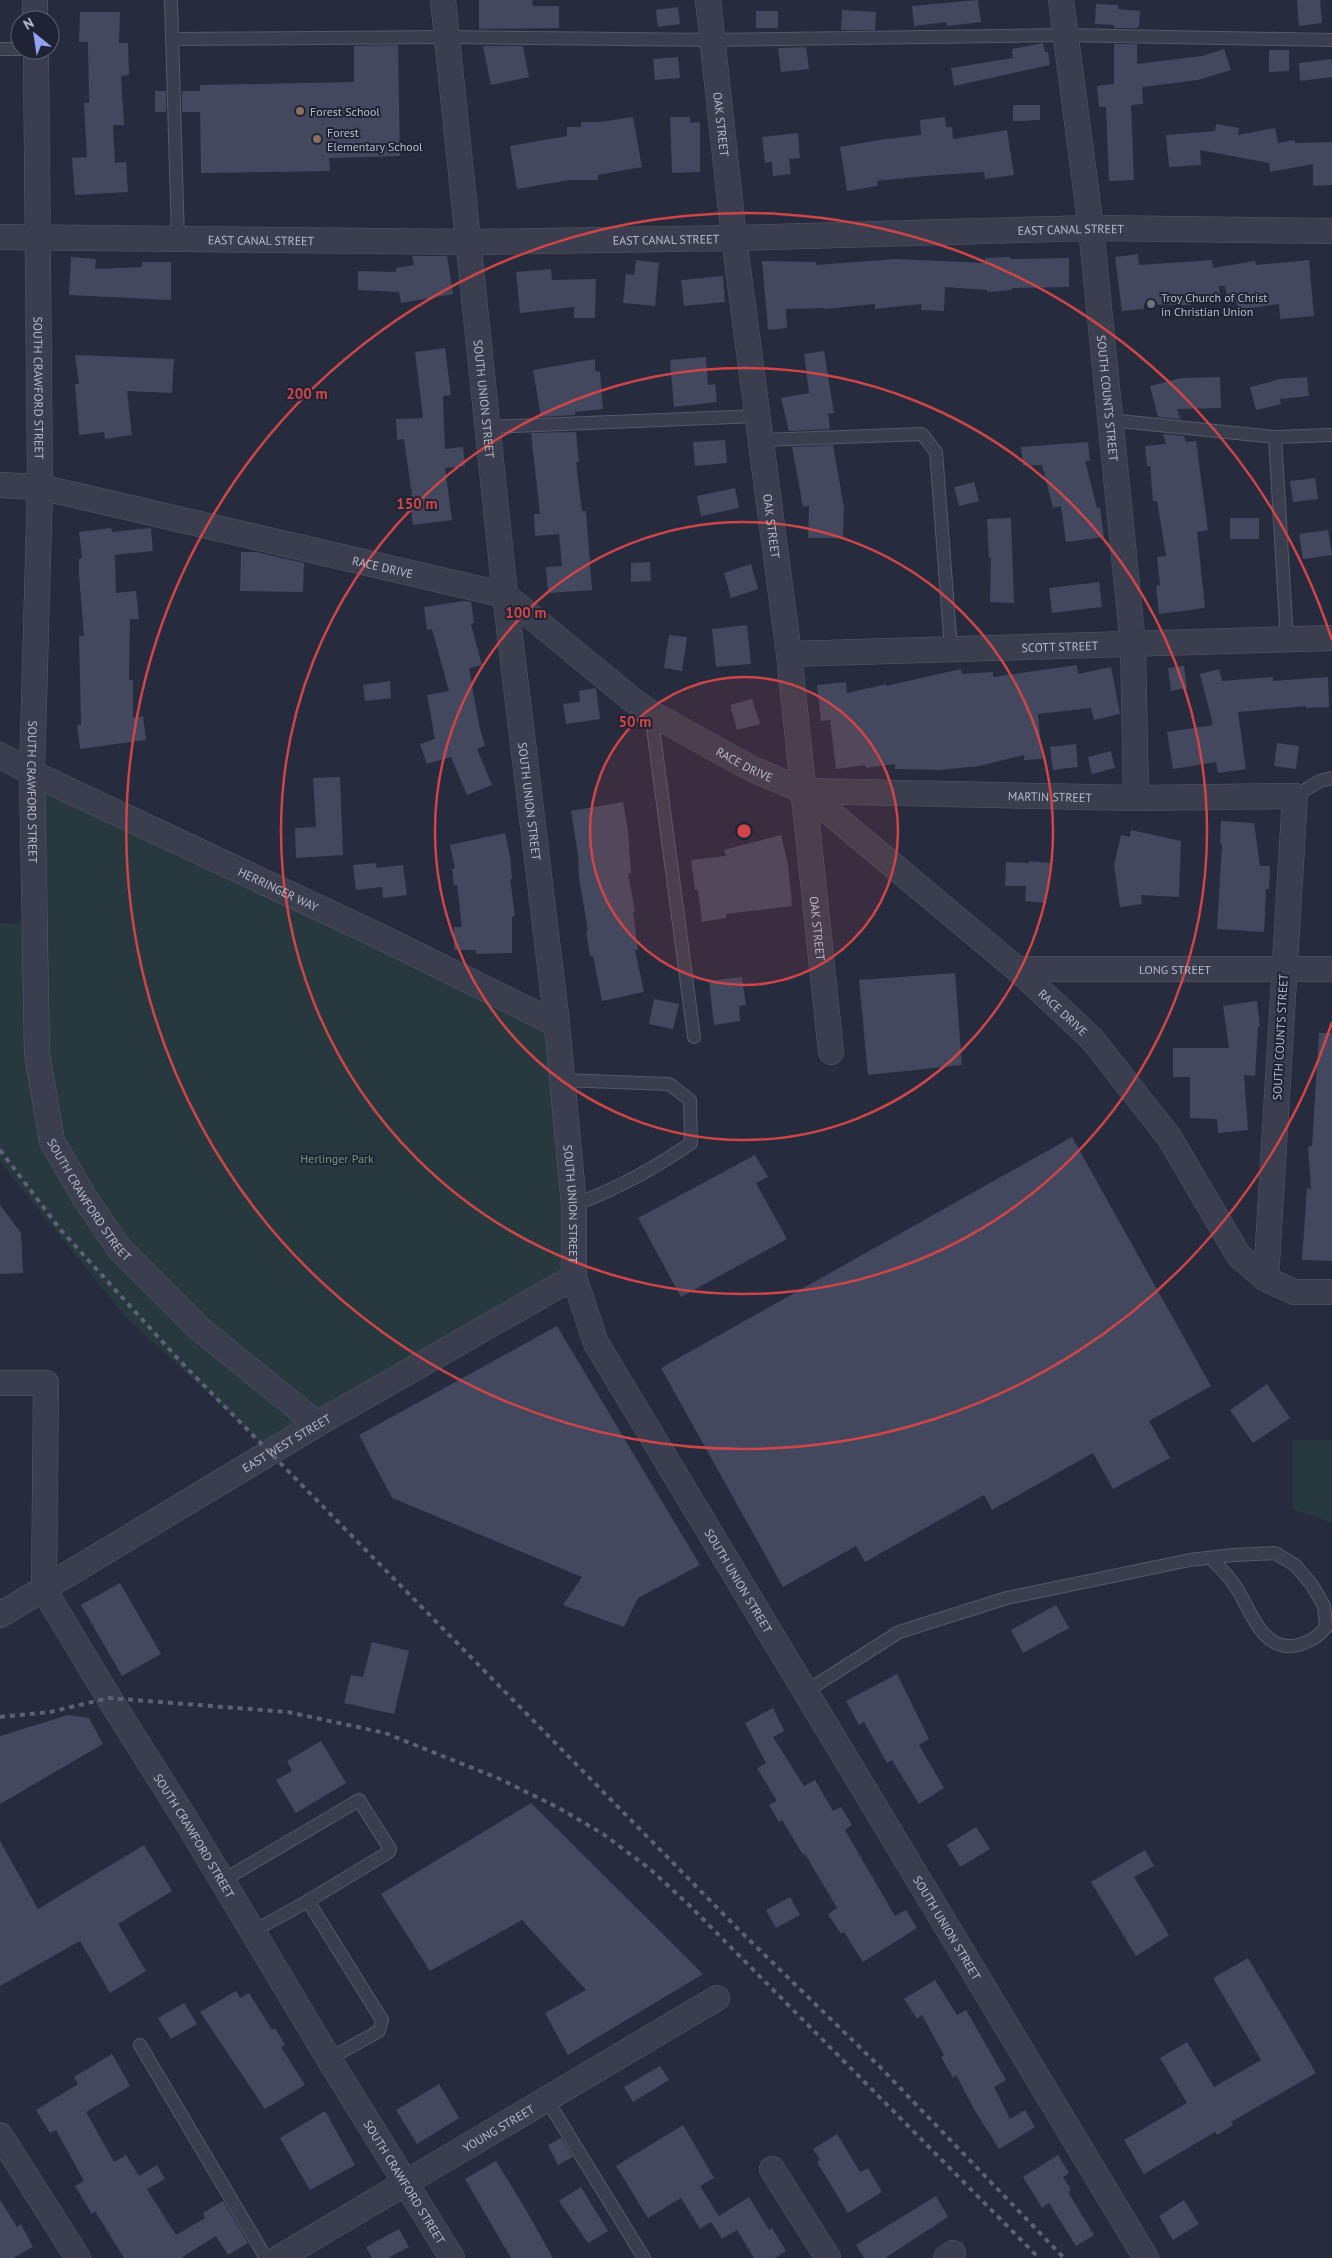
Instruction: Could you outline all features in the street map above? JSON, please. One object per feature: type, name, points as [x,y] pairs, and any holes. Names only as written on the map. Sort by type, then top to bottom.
[{"type":"street","name":"SOUTH UNION STREET","points":[[444,0],[505,595],[557,1024],[574,1205],[574,1277],[596,1343],[1146,2258]]},
{"type":"street","name":"OAK STREET","points":[[708,0],[734,238],[789,654],[831,1052]]},
{"type":"street","name":"SOUTH COUNTS STREET","points":[[1061,0],[1091,228],[1133,645],[1136,798]]},
{"type":"street","name":"SOUTH CRAWFORD STREET","points":[[36,60],[40,487],[32,774],[37,1054],[52,1141],[86,1200],[119,1248],[200,1329],[317,1424]]},
{"type":"street","name":"EAST CANAL STREET","points":[[0,237],[470,242],[734,238],[1091,228],[1332,231]]},
{"type":"street","name":"RACE DRIVE","points":[[0,485],[40,487],[505,595],[630,698],[651,713],[752,769],[804,791],[1017,969],[1092,1039],[1169,1137],[1239,1256],[1266,1279],[1294,1292],[1332,1292]]},
{"type":"street","name":"SCOTT STREET","points":[[789,654],[1332,638]]},
{"type":"street","name":"HERRINGER WAY","points":[[0,755],[32,774],[379,936],[557,1024]]},
{"type":"street","name":"MARTIN STREET","points":[[804,791],[1136,798],[1295,796]]},
{"type":"street","name":"SOUTH COUNTS STREET","points":[[1266,1279],[1295,796]]},
{"type":"street","name":"LONG STREET","points":[[1017,969],[1332,969]]},
{"type":"street","name":"EAST WEST STREET","points":[[0,1614],[44,1590],[317,1424],[574,1277]]},
{"type":"street","points":[[0,1383],[46,1383],[44,1590]]},
{"type":"street","name":"SOUTH CRAWFORD STREET","points":[[44,1590],[452,2258]]},
{"type":"street","name":"YOUNG STREET","points":[[278,2258],[718,1998]]},
{"type":"street","points":[[0,2135],[78,2258]]},
{"type":"street","points":[[772,2169],[828,2258]]},
{"type":"lane","points":[[171,0],[178,239]]},
{"type":"lane","points":[[172,39],[448,37],[712,40],[1065,35],[1332,40]]},
{"type":"lane","points":[[1110,420],[1275,437],[1332,435]]},
{"type":"lane","points":[[488,427],[759,428],[922,434],[936,452],[951,649]]},
{"type":"lane","points":[[1275,437],[1287,640]]},
{"type":"lane","points":[[651,713],[694,1037]]},
{"type":"lane","points":[[1295,796],[1320,781],[1332,778]]},
{"type":"lane","points":[[561,1080],[669,1084],[690,1100],[691,1143],[660,1164],[605,1194],[574,1205]]},
{"type":"lane","points":[[805,1692],[899,1632],[1008,1598],[1190,1560],[1275,1552],[1295,1564],[1312,1585],[1324,1606],[1326,1627],[1315,1640],[1291,1646],[1271,1641],[1250,1616],[1236,1586],[1212,1559]]},
{"type":"lane","points":[[222,1881],[359,1800],[390,1849],[389,1852],[252,1932]]},
{"type":"lane","points":[[308,1900],[382,2020],[379,2030],[329,2059]]},
{"type":"lane","points":[[140,2045],[266,2258]]},
{"type":"lane","points":[[547,2100],[644,2258]]},
{"type":"green space","name":"Herlinger Park","points":[[32,773],[557,1024],[574,1277],[272,1453],[123,1314],[0,1162],[0,923],[34,924]]},
{"type":"green space","points":[[1293,1440],[1332,1440],[1332,1523],[1293,1509]]},
{"type":"building","points":[[479,0],[532,0],[533,6],[559,6],[559,28],[479,29]]},
{"type":"building","points":[[978,0],[981,22],[947,26],[946,22],[914,26],[912,6]]},
{"type":"building","points":[[1297,0],[1320,0],[1322,23],[1299,26]]},
{"type":"building","points":[[1096,4],[1118,5],[1118,9],[1140,11],[1139,26],[1137,28],[1114,28],[1114,25],[1095,24]]},
{"type":"building","points":[[678,7],[680,24],[658,27],[656,10]]},
{"type":"building","points":[[842,10],[876,12],[875,30],[841,30]]},
{"type":"building","points":[[756,11],[778,11],[778,28],[756,28]]},
{"type":"building","points":[[80,12],[120,12],[119,43],[128,43],[129,75],[121,76],[124,125],[113,125],[115,163],[126,162],[128,192],[75,195],[72,158],[87,157],[84,103],[89,103],[88,42],[79,42]]},
{"type":"building","points":[[1043,43],[1045,52],[1048,52],[1050,65],[954,86],[951,68],[1013,58],[1012,49]]},
{"type":"building","points":[[1114,44],[1137,44],[1137,64],[1202,56],[1224,49],[1231,70],[1198,80],[1142,87],[1143,104],[1131,105],[1134,180],[1109,181],[1106,107],[1099,107],[1097,86],[1114,84]]},
{"type":"building","name":"Forest School","points":[[398,45],[400,156],[329,158],[330,171],[201,173],[200,112],[182,112],[182,91],[200,91],[200,85],[354,82],[354,46]]},
{"type":"building","points":[[483,46],[523,46],[529,77],[491,85]]},
{"type":"building","points":[[806,47],[809,69],[781,72],[778,48]]},
{"type":"building","points":[[1269,50],[1289,50],[1289,71],[1269,72]]},
{"type":"building","points":[[678,57],[680,78],[655,80],[653,59]]},
{"type":"building","points":[[1332,59],[1332,77],[1300,81],[1299,63]]},
{"type":"building","points":[[155,91],[166,91],[166,112],[155,112]]},
{"type":"building","points":[[1013,105],[1040,105],[1040,120],[1013,121]]},
{"type":"building","points":[[633,117],[642,167],[598,175],[598,180],[569,180],[517,189],[510,146],[567,136],[567,127],[581,127],[581,122],[600,122]]},
{"type":"building","points":[[670,117],[690,117],[690,123],[700,122],[700,172],[672,173]]},
{"type":"building","points":[[945,117],[946,127],[952,127],[953,139],[1007,130],[1014,175],[985,179],[984,172],[925,176],[877,181],[878,186],[847,191],[840,147],[921,135],[920,120]]},
{"type":"building","points":[[1216,124],[1239,128],[1238,135],[1275,128],[1278,143],[1294,140],[1295,143],[1332,142],[1332,185],[1313,186],[1313,164],[1270,172],[1269,163],[1200,150],[1201,165],[1169,167],[1166,135],[1215,131]]},
{"type":"building","points":[[798,133],[800,158],[789,159],[791,174],[773,176],[772,162],[765,163],[762,137]]},
{"type":"building","points":[[1138,254],[1139,265],[1212,260],[1213,268],[1255,261],[1256,265],[1309,260],[1314,316],[1280,319],[1279,304],[1238,310],[1236,300],[1228,300],[1225,286],[1219,286],[1220,301],[1185,305],[1144,304],[1144,309],[1122,311],[1115,257]]},
{"type":"building","points":[[412,256],[447,256],[453,294],[401,303],[399,292],[358,290],[358,271],[396,272],[396,268],[414,265]]},
{"type":"building","points":[[71,257],[96,259],[95,269],[142,267],[142,262],[171,262],[171,300],[69,295]]},
{"type":"building","points":[[1010,257],[1010,259],[1069,258],[1069,287],[1012,288],[1012,290],[987,292],[987,290],[945,287],[944,311],[921,310],[921,304],[875,309],[875,304],[824,309],[786,309],[787,328],[768,330],[762,261],[816,262],[816,265],[895,259],[985,263],[985,258]]},
{"type":"building","points":[[636,260],[659,263],[655,306],[623,303],[626,274],[634,275]]},
{"type":"building","points":[[551,269],[552,280],[596,279],[595,318],[574,318],[574,307],[520,313],[516,272]]},
{"type":"building","points":[[723,276],[725,302],[684,306],[681,280]]},
{"type":"building","points":[[445,348],[451,395],[443,396],[445,449],[463,447],[465,466],[445,468],[452,520],[413,525],[409,496],[412,495],[404,439],[397,440],[396,419],[423,418],[415,352]]},
{"type":"building","points":[[824,351],[834,413],[828,414],[830,429],[789,431],[781,398],[809,393],[804,354]]},
{"type":"building","points":[[75,355],[174,359],[172,393],[127,391],[132,435],[105,439],[104,432],[79,435],[75,384],[79,384]]},
{"type":"building","points":[[706,357],[708,385],[715,384],[717,402],[674,407],[670,360]]},
{"type":"building","points":[[595,359],[595,371],[600,372],[603,409],[575,412],[575,415],[541,417],[533,370]]},
{"type":"building","points":[[1220,377],[1221,408],[1177,409],[1180,419],[1158,417],[1150,386],[1181,378]]},
{"type":"building","points":[[1307,377],[1309,396],[1280,399],[1281,404],[1256,410],[1250,387],[1280,379]]},
{"type":"building","points":[[576,432],[579,462],[576,462],[582,511],[586,511],[592,590],[548,593],[546,567],[562,566],[559,534],[535,536],[534,514],[540,514],[531,433]]},
{"type":"building","points":[[1163,434],[1184,436],[1186,442],[1196,441],[1208,530],[1197,532],[1205,608],[1159,614],[1156,586],[1160,585],[1157,557],[1166,556],[1157,501],[1153,501],[1150,466],[1147,466],[1145,446],[1166,444]]},
{"type":"building","points":[[725,440],[727,463],[695,466],[693,442]]},
{"type":"building","points":[[1088,442],[1090,461],[1085,461],[1097,508],[1100,508],[1104,537],[1066,542],[1061,506],[1053,508],[1042,465],[1023,466],[1021,447]]},
{"type":"building","points":[[833,445],[844,508],[843,538],[808,538],[809,506],[803,507],[792,447]]},
{"type":"building","points":[[1315,478],[1318,499],[1293,502],[1290,481]]},
{"type":"building","points":[[974,482],[979,501],[959,506],[954,487]]},
{"type":"building","points":[[735,488],[739,508],[701,516],[697,496]]},
{"type":"building","points":[[1011,518],[1014,603],[990,602],[991,558],[989,558],[987,519]]},
{"type":"building","points":[[1230,518],[1259,518],[1259,539],[1230,539]]},
{"type":"building","points":[[111,528],[112,532],[151,528],[153,551],[115,555],[116,593],[136,591],[139,619],[130,619],[129,680],[133,680],[133,718],[143,716],[146,740],[80,749],[77,725],[81,725],[79,636],[84,636],[79,575],[79,559],[82,558],[79,532]]},
{"type":"building","points":[[1328,530],[1332,555],[1303,559],[1299,534]]},
{"type":"building","points":[[241,552],[256,552],[304,563],[303,592],[240,591]]},
{"type":"building","points":[[650,562],[651,581],[631,582],[631,563]]},
{"type":"building","points":[[751,564],[758,589],[731,598],[724,573]]},
{"type":"building","points":[[1099,582],[1102,607],[1052,613],[1049,588]]},
{"type":"building","points":[[465,601],[471,602],[474,623],[471,624],[482,665],[469,668],[479,725],[485,746],[477,749],[492,785],[467,795],[451,757],[427,764],[420,744],[435,739],[427,695],[449,691],[432,629],[427,630],[424,607]]},
{"type":"building","points":[[747,625],[751,664],[716,667],[712,629]]},
{"type":"building","points":[[669,635],[687,637],[682,671],[664,668]]},
{"type":"building","points":[[1077,665],[1078,674],[1111,667],[1120,714],[1094,720],[1091,708],[1038,714],[1042,759],[1024,760],[1024,755],[979,766],[940,770],[895,769],[895,764],[866,768],[865,765],[836,769],[830,720],[821,721],[817,685],[846,682],[847,693],[961,669],[962,674],[993,672],[993,677]]},
{"type":"building","points":[[1184,666],[1187,688],[1171,691],[1168,668]]},
{"type":"building","points":[[1219,669],[1222,681],[1273,677],[1273,681],[1328,677],[1329,707],[1306,708],[1306,706],[1238,712],[1246,769],[1218,773],[1216,762],[1173,769],[1167,732],[1213,725],[1200,674]]},
{"type":"building","points":[[390,681],[391,698],[365,701],[363,685]]},
{"type":"building","points":[[596,688],[600,719],[566,724],[563,704],[580,702],[579,691]]},
{"type":"building","points":[[752,699],[760,724],[737,730],[730,705]]},
{"type":"building","points":[[1277,743],[1299,746],[1296,769],[1274,766]]},
{"type":"building","points":[[1076,744],[1078,767],[1053,770],[1050,747]]},
{"type":"building","points":[[1111,751],[1115,768],[1092,774],[1088,757]]},
{"type":"building","points":[[340,777],[343,855],[296,858],[295,828],[316,827],[313,778]]},
{"type":"building","points":[[623,802],[628,830],[631,873],[628,874],[635,911],[633,912],[638,950],[635,950],[644,992],[602,1001],[593,956],[590,956],[571,811]]},
{"type":"building","points":[[1221,821],[1254,823],[1260,866],[1270,866],[1269,889],[1266,889],[1264,932],[1217,929],[1222,844],[1220,844]]},
{"type":"building","points":[[1131,830],[1181,841],[1179,897],[1141,895],[1142,904],[1120,907],[1114,865],[1121,835],[1130,837]]},
{"type":"building","points":[[505,833],[510,857],[512,879],[510,879],[515,916],[512,917],[512,953],[476,954],[475,950],[454,950],[454,927],[462,927],[457,885],[454,885],[452,869],[455,868],[450,845]]},
{"type":"building","points":[[781,835],[788,864],[792,906],[726,914],[726,918],[702,922],[698,890],[695,890],[691,860],[726,856],[724,850]]},
{"type":"building","points":[[1029,861],[1050,863],[1045,903],[1025,901],[1026,886],[1005,886],[1006,862],[1029,863]]},
{"type":"building","points":[[376,863],[377,868],[403,865],[407,895],[383,898],[382,887],[356,890],[353,865]]},
{"type":"building","points":[[955,973],[962,1065],[868,1075],[859,980]]},
{"type":"building","points":[[742,977],[746,1005],[739,1006],[740,1021],[714,1025],[709,981]]},
{"type":"building","points":[[654,999],[679,1004],[673,1029],[649,1024]]},
{"type":"building","points":[[1257,1001],[1260,1026],[1258,1027],[1255,1076],[1244,1075],[1248,1130],[1218,1133],[1217,1119],[1190,1118],[1190,1077],[1173,1077],[1173,1048],[1229,1048],[1223,1006]]},
{"type":"building","points":[[1319,1033],[1332,1033],[1332,1261],[1302,1260],[1307,1188],[1311,1189],[1308,1147],[1312,1146]]},
{"type":"building","points":[[1072,1137],[1211,1386],[1149,1421],[1170,1458],[1113,1489],[1093,1453],[992,1510],[984,1495],[865,1562],[856,1546],[783,1587],[661,1368]]},
{"type":"building","points":[[755,1155],[768,1177],[756,1183],[787,1239],[681,1297],[638,1218]]},
{"type":"building","points":[[0,1205],[21,1233],[23,1273],[0,1274]]},
{"type":"building","points":[[557,1326],[700,1565],[638,1598],[624,1627],[563,1605],[582,1577],[392,1498],[359,1435]]},
{"type":"building","points":[[1267,1384],[1290,1418],[1253,1443],[1230,1410]]},
{"type":"building","points":[[120,1583],[161,1654],[122,1676],[81,1605]]},
{"type":"building","points":[[1056,1605],[1069,1628],[1023,1653],[1011,1630]]},
{"type":"building","points":[[372,1642],[409,1651],[394,1714],[344,1703],[351,1675],[363,1677]]},
{"type":"building","points":[[897,1674],[929,1739],[919,1745],[944,1788],[919,1804],[892,1760],[887,1763],[864,1722],[859,1725],[846,1701]]},
{"type":"building","points":[[773,1708],[784,1731],[773,1737],[804,1786],[815,1780],[833,1811],[841,1807],[852,1825],[845,1830],[895,1916],[906,1910],[917,1928],[863,1962],[844,1932],[841,1934],[828,1914],[837,1908],[805,1854],[803,1855],[782,1820],[779,1822],[769,1805],[777,1801],[757,1768],[766,1763],[745,1723]]},
{"type":"building","points":[[68,1715],[89,1718],[103,1744],[0,1804],[0,1736]]},
{"type":"building","points":[[321,1741],[346,1783],[296,1813],[276,1780],[292,1771],[287,1761]]},
{"type":"building","points":[[531,1803],[703,1974],[568,2055],[545,2013],[586,1990],[522,1920],[430,1971],[381,1894]]},
{"type":"building","points":[[976,1827],[990,1849],[960,1867],[947,1845]]},
{"type":"building","points":[[0,1841],[38,1909],[144,1845],[172,1891],[118,1924],[146,1971],[110,1993],[80,1941],[0,1986]]},
{"type":"building","points":[[1145,1850],[1154,1866],[1134,1877],[1169,1935],[1136,1956],[1091,1882]]},
{"type":"building","points":[[790,1897],[800,1915],[776,1928],[766,1910]]},
{"type":"building","points":[[1248,1958],[1316,2073],[1231,2122],[1233,2125],[1217,2135],[1215,2132],[1144,2174],[1124,2140],[1187,2103],[1160,2058],[1187,2042],[1214,2087],[1261,2060],[1213,1978]]},
{"type":"building","points":[[935,1980],[957,2015],[966,2010],[1006,2080],[994,2087],[1010,2119],[1025,2110],[1035,2127],[999,2149],[974,2109],[956,2075],[953,2078],[941,2057],[944,2055],[922,2015],[917,2019],[904,1999]]},
{"type":"building","points":[[236,1991],[240,1998],[249,1993],[272,2030],[275,2028],[285,2045],[281,2047],[305,2085],[265,2109],[200,2012]]},
{"type":"building","points":[[184,2003],[197,2024],[171,2039],[158,2018]]},
{"type":"building","points":[[112,2054],[130,2086],[86,2112],[114,2162],[126,2155],[139,2176],[157,2165],[165,2179],[147,2189],[176,2235],[205,2218],[203,2213],[223,2201],[248,2243],[228,2255],[216,2236],[181,2258],[124,2258],[95,2211],[92,2214],[75,2186],[84,2181],[56,2130],[50,2133],[36,2110],[78,2084],[74,2077]]},
{"type":"building","points":[[660,2066],[669,2080],[633,2102],[624,2087]]},
{"type":"building","points":[[439,2084],[459,2118],[417,2144],[396,2110]]},
{"type":"building","points":[[325,2111],[355,2165],[310,2190],[280,2138]]},
{"type":"building","points":[[683,2125],[714,2178],[700,2186],[719,2216],[749,2197],[769,2230],[772,2228],[786,2251],[775,2258],[754,2258],[737,2230],[722,2239],[711,2222],[700,2229],[681,2198],[648,2218],[616,2166]]},
{"type":"building","points":[[837,2134],[860,2172],[868,2168],[882,2192],[848,2213],[817,2162],[820,2160],[813,2149]]},
{"type":"building","points":[[561,2138],[573,2157],[558,2165],[548,2145]]},
{"type":"building","points":[[1058,2155],[1069,2173],[1063,2177],[1071,2190],[1068,2192],[1094,2235],[1076,2246],[1049,2203],[1042,2208],[1023,2177]]},
{"type":"building","points":[[496,2161],[553,2258],[511,2258],[465,2179]]},
{"type":"building","points":[[581,2187],[608,2231],[588,2243],[559,2201]]},
{"type":"building","points":[[936,2196],[948,2217],[885,2258],[864,2258],[856,2245]]},
{"type":"building","points":[[0,2200],[17,2227],[21,2224],[33,2247],[13,2258],[0,2258]]},
{"type":"building","points":[[1184,2200],[1199,2224],[1173,2240],[1159,2216]]},
{"type":"building","points":[[399,2229],[409,2247],[388,2258],[372,2258],[366,2247]]},
{"type":"railway","points":[[0,1150],[60,1229],[180,1361],[737,1928],[877,2064],[1064,2258]]},
{"type":"railway","points":[[0,1717],[50,1712],[109,1698],[288,1712],[385,1733],[500,1779],[559,1808],[603,1834],[650,1869],[690,1906],[1039,2258]]},
{"type":"place","name":"Forest School","points":[[300,111]]},
{"type":"place","name":"Forest Elementary School","points":[[317,139]]},
{"type":"place","name":"Troy Church of Christ in Christian Union","points":[[1151,304]]}]
